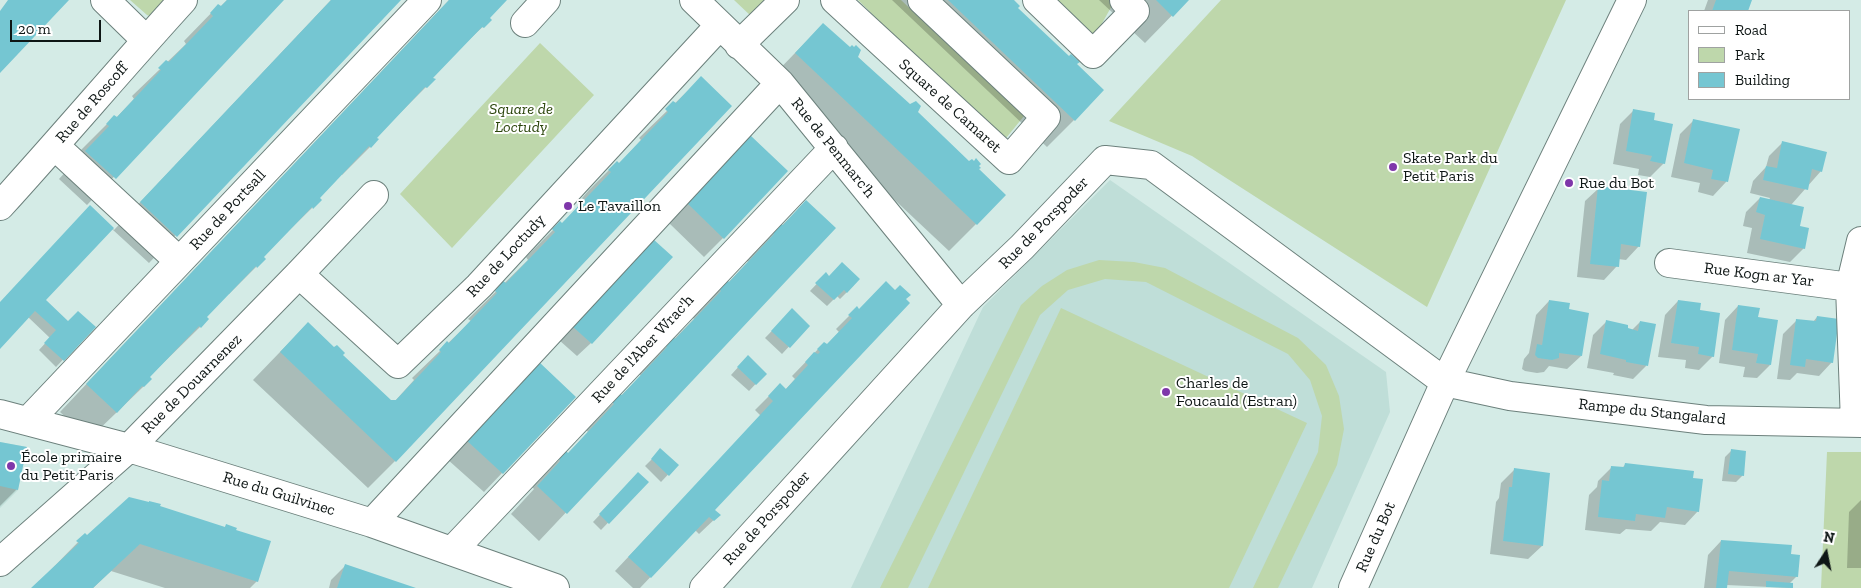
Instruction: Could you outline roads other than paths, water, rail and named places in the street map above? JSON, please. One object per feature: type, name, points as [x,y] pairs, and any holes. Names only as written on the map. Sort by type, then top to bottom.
[{"type":"street","points":[[105,0],[146,40]]},
{"type":"street","name":"Rue de Roscoff","points":[[0,206],[183,0]]},
{"type":"street","name":"Rue de Portsall","points":[[29,420],[427,0]]},
{"type":"street","points":[[525,23],[546,0]]},
{"type":"street","name":"Rue de Penmarc'h","points":[[694,0],[780,83],[961,305]]},
{"type":"street","points":[[740,45],[785,0]]},
{"type":"street","name":"Square de Camaret","points":[[835,0],[1010,160],[1046,117],[922,0]]},
{"type":"street","points":[[1037,0],[1093,54],[1135,11],[1124,0]]},
{"type":"street","name":"Rue du Bot","points":[[1353,588],[1445,382],[1632,0]]},
{"type":"street","name":"Rue de Loctudy","points":[[299,274],[398,364],[479,286],[720,25]]},
{"type":"street","points":[[372,523],[780,83]]},
{"type":"street","points":[[55,146],[179,261]]},
{"type":"street","name":"Rue de l'Aber Wrac'h","points":[[452,550],[834,148]]},
{"type":"street","name":"Rue de Porspoder","points":[[704,588],[961,305],[1022,247],[1105,160],[1151,165],[1445,382]]},
{"type":"street","name":"Rue de Douarnenez","points":[[0,562],[129,448],[374,195]]},
{"type":"street","points":[[1858,423],[1850,287],[1861,241]]},
{"type":"street","name":"Rue Kogn ar Yar","points":[[1669,263],[1850,287]]},
{"type":"street","name":"Rampe du Stangalard","points":[[1445,382],[1510,396],[1706,420],[1858,423]]},
{"type":"street","name":"Rue du Guilvinec","points":[[0,414],[29,420],[129,448],[372,523],[555,588]]},
{"type":"place","name":"Skate Park du Petit Paris","points":[[1393,167]]},
{"type":"place","name":"Rue du Bot","points":[[1569,183]]},
{"type":"place","name":"Le Tavaillon","points":[[568,206]]},
{"type":"place","name":"Charles de Foucauld (Estran)","points":[[1166,392]]},
{"type":"place","name":"École primaire du Petit Paris","points":[[11,466]]},
{"type":"park label","name":"Square de Loctudy","points":[[521,118]]}]
